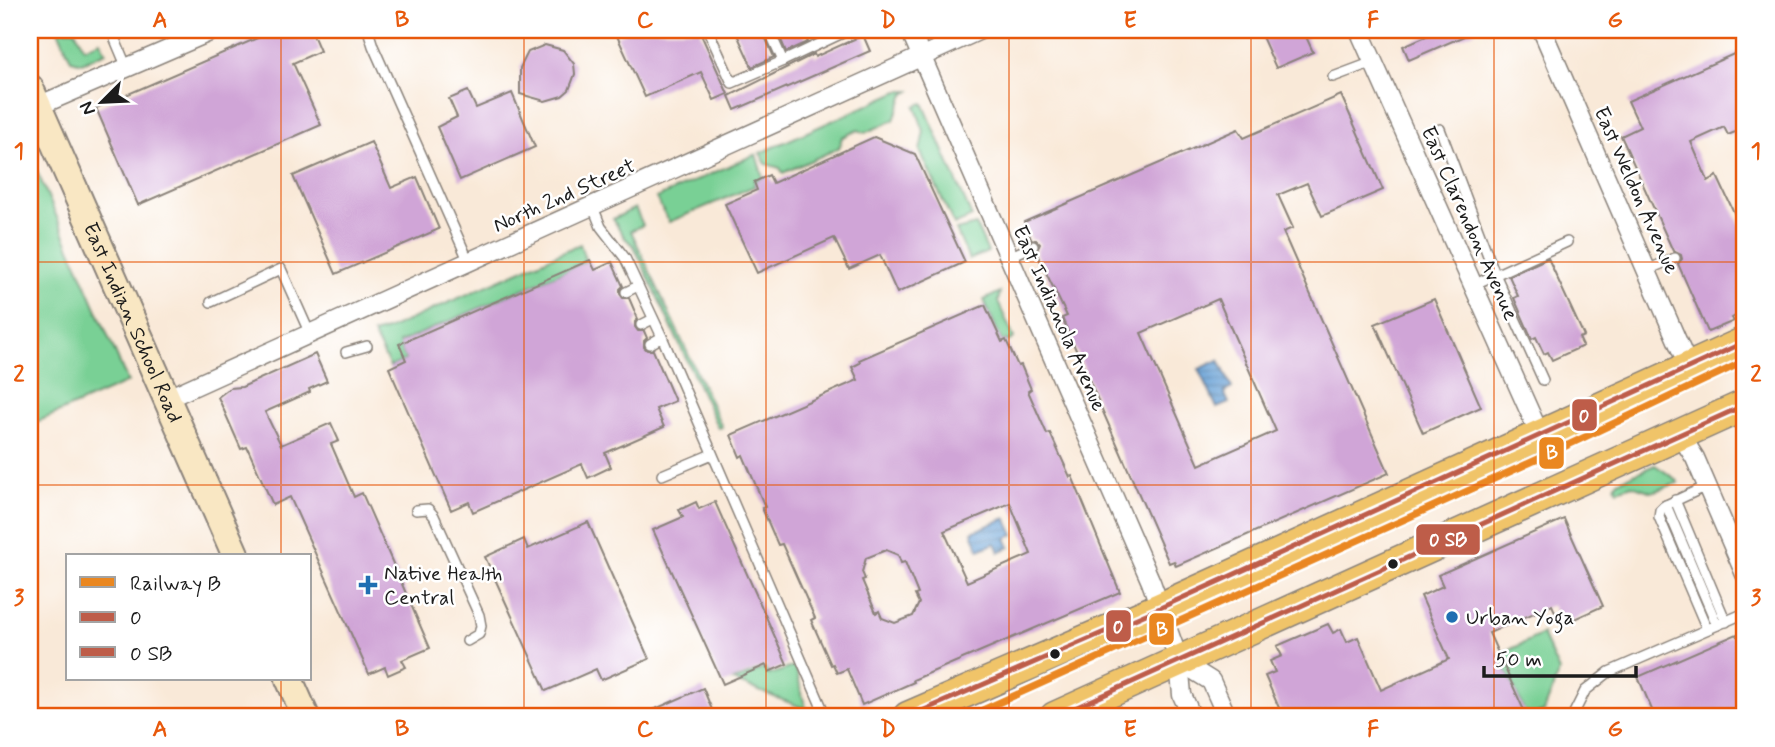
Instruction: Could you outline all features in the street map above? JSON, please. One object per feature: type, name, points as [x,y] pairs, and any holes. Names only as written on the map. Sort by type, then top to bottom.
[{"type":"main road","name":"East Indian School Road","points":[[34,97],[235,554]]},
{"type":"main road","points":[[908,717],[1163,617],[1540,435],[1745,342]]},
{"type":"main road","points":[[1055,717],[1745,405]]},
{"type":"main road","points":[[289,680],[306,717]]},
{"type":"street","points":[[34,97],[127,68],[212,30]]},
{"type":"street","name":"East Indianola Avenue","points":[[910,30],[1151,582],[1179,661],[1182,695],[1192,717]]},
{"type":"street","name":"North 2nd Street","points":[[166,399],[980,30]]},
{"type":"street","name":"East Clarendon Avenue","points":[[1359,30],[1540,435]]},
{"type":"street","name":"East Weldon Avenue","points":[[1542,30],[1689,368]]},
{"type":"street","points":[[1683,432],[1745,574]]},
{"type":"street","points":[[1179,661],[1211,681],[1227,717]]},
{"type":"lane","points":[[111,30],[127,68]]},
{"type":"lane","points":[[368,30],[469,262]]},
{"type":"lane","points":[[708,30],[732,83],[849,30]]},
{"type":"lane","points":[[769,30],[783,61]]},
{"type":"lane","points":[[1333,78],[1373,62]]},
{"type":"lane","points":[[1440,129],[1495,274],[1544,380]]},
{"type":"lane","points":[[593,207],[601,227],[618,248],[662,337],[826,717]]},
{"type":"lane","points":[[1473,285],[1567,242]]},
{"type":"lane","points":[[1009,257],[1033,246]]},
{"type":"lane","points":[[1647,270],[1675,258]]},
{"type":"lane","points":[[211,302],[281,269],[310,334]]},
{"type":"lane","points":[[626,292],[638,286]]},
{"type":"lane","points":[[641,325],[653,319]]},
{"type":"lane","points":[[650,344],[662,337]]},
{"type":"lane","points":[[346,352],[367,346]]},
{"type":"lane","points":[[662,475],[712,454]]},
{"type":"lane","points":[[1707,486],[1666,505],[1717,625]]},
{"type":"lane","points":[[1675,500],[1717,625]]},
{"type":"lane","points":[[416,510],[428,509],[434,516],[479,615],[479,634],[467,641]]},
{"type":"lane","points":[[1572,717],[1584,691],[1609,672],[1745,613]]},
{"type":"green space","points":[[58,30],[75,30],[84,48],[100,41],[106,52],[82,63],[71,60]]},
{"type":"green space","points":[[899,91],[910,91],[904,95],[894,120],[865,133],[858,130],[842,137],[839,148],[783,173],[780,168],[766,164],[760,153]]},
{"type":"green space","points":[[923,103],[972,217],[954,225],[920,151],[924,131],[915,106]]},
{"type":"green space","points":[[756,154],[763,178],[754,182],[755,186],[669,222],[656,198]]},
{"type":"green space","points":[[30,155],[128,382],[30,425]]},
{"type":"green space","points":[[635,208],[643,225],[631,231],[722,427],[718,428],[634,246],[625,238],[613,219]]},
{"type":"green space","points":[[976,225],[988,252],[969,260],[956,230]]},
{"type":"green space","points":[[580,244],[586,262],[399,343],[406,360],[390,367],[373,334]]},
{"type":"green space","points":[[1000,292],[998,302],[1014,338],[1008,342],[1002,342],[984,300]]},
{"type":"green space","points":[[1655,465],[1678,483],[1652,492],[1632,485],[1618,490],[1615,486],[1618,481]]},
{"type":"green space","points":[[1542,634],[1559,671],[1544,712],[1527,717],[1499,655]]},
{"type":"green space","points":[[795,666],[806,709],[733,681],[765,668],[769,675]]},
{"type":"water","points":[[1219,360],[1232,388],[1224,392],[1229,403],[1217,408],[1199,369]]},
{"type":"water","points":[[1006,518],[1014,535],[1006,538],[1010,547],[999,552],[995,543],[979,550],[972,532]]},
{"type":"building","points":[[276,30],[311,30],[320,51],[293,63],[321,125],[138,205],[96,108]]},
{"type":"building","points":[[631,30],[699,30],[728,94],[714,100],[701,72],[645,97],[617,36]]},
{"type":"building","points":[[735,30],[762,30],[774,57],[752,67]]},
{"type":"building","points":[[777,30],[802,30],[808,42],[786,52]]},
{"type":"building","points":[[1259,30],[1303,30],[1313,52],[1276,68]]},
{"type":"building","points":[[1440,30],[1478,30],[1409,60],[1403,46]]},
{"type":"building","points":[[863,35],[870,51],[735,110],[729,96],[814,54],[815,57]]},
{"type":"building","points":[[545,45],[563,50],[574,64],[575,74],[569,90],[562,96],[545,101],[520,94],[520,68],[528,52]]},
{"type":"building","points":[[1745,49],[1745,128],[1728,135],[1724,127],[1691,142],[1708,181],[1717,176],[1745,236],[1745,310],[1732,318],[1734,321],[1708,332],[1678,264],[1682,259],[1681,255],[1673,251],[1621,136],[1640,127],[1628,101]]},
{"type":"building","points":[[468,91],[476,108],[512,93],[535,147],[460,180],[437,127],[457,117],[449,99]]},
{"type":"building","points":[[1341,95],[1383,190],[1322,216],[1307,183],[1278,195],[1293,228],[1283,232],[1389,473],[1176,566],[1174,561],[1169,563],[1062,318],[1067,316],[1036,252],[1040,244],[1031,239],[1024,222],[1238,129],[1244,138]],"holes":[[[1218,299],[1276,431],[1199,465],[1141,333]]]},
{"type":"building","points":[[874,137],[915,154],[965,262],[897,293],[880,255],[849,269],[834,238],[757,273],[725,204],[757,190],[754,182],[769,175],[773,183]]},
{"type":"building","points":[[371,142],[391,188],[417,177],[439,229],[336,274],[293,176]]},
{"type":"building","points":[[1548,258],[1584,336],[1579,338],[1583,346],[1552,360],[1548,352],[1544,354],[1536,337],[1532,339],[1514,298],[1518,296],[1509,276]]},
{"type":"building","points":[[590,260],[595,270],[612,262],[623,286],[620,294],[623,298],[629,298],[638,319],[635,327],[638,331],[644,331],[647,338],[644,347],[653,350],[675,401],[656,409],[664,427],[605,453],[611,467],[588,478],[582,464],[473,512],[469,502],[451,510],[389,368],[406,360],[399,344]]},
{"type":"building","points":[[1434,299],[1481,407],[1423,433],[1375,324]]},
{"type":"building","points":[[985,305],[1002,342],[1006,340],[1018,366],[1021,365],[1031,389],[1028,391],[1047,434],[1050,433],[1070,477],[1072,476],[1120,592],[913,680],[914,682],[862,705],[847,669],[837,673],[833,664],[831,665],[811,620],[815,618],[782,544],[778,545],[743,455],[740,457],[731,435],[858,380],[852,367],[860,363],[859,360]],"holes":[[[1010,503],[1031,554],[967,582],[944,531]],[[886,550],[898,555],[901,563],[905,562],[918,594],[915,595],[919,603],[913,616],[895,623],[882,618],[879,611],[876,613],[862,580],[865,579],[862,572],[866,558]]]},
{"type":"building","points":[[315,354],[327,381],[309,389],[310,392],[265,412],[281,445],[331,423],[339,441],[331,444],[354,497],[362,493],[430,648],[402,660],[406,667],[388,675],[385,667],[369,674],[290,497],[273,505],[247,447],[241,449],[218,397],[230,388],[242,387]]},
{"type":"building","points":[[696,502],[699,509],[715,502],[787,664],[769,672],[766,665],[723,684],[653,530],[683,517],[679,510]]},
{"type":"building","points":[[1564,519],[1603,606],[1561,625],[1552,605],[1489,633],[1527,717],[1283,717],[1265,676],[1275,672],[1270,661],[1282,656],[1277,646],[1328,624],[1333,633],[1341,629],[1347,642],[1358,637],[1381,690],[1449,659],[1421,596],[1443,586],[1438,575]]},
{"type":"building","points":[[588,522],[649,659],[601,680],[596,669],[546,691],[485,557],[524,539],[528,549]]},
{"type":"building","points":[[1737,634],[1745,653],[1745,717],[1655,717],[1638,677]]},
{"type":"building","points":[[703,688],[715,717],[637,717]]},
{"type":"rail line","name":"B","points":[[967,717],[1547,455],[1745,361]]},
{"type":"transit line","name":"0","points":[[908,717],[1160,608],[1745,342]]},
{"type":"transit line","points":[[1055,717],[1745,405]]},
{"type":"place","name":"Native Health Central","points":[[368,585]]},
{"type":"place","name":"Urban Yoga","points":[[1452,617]]}]
